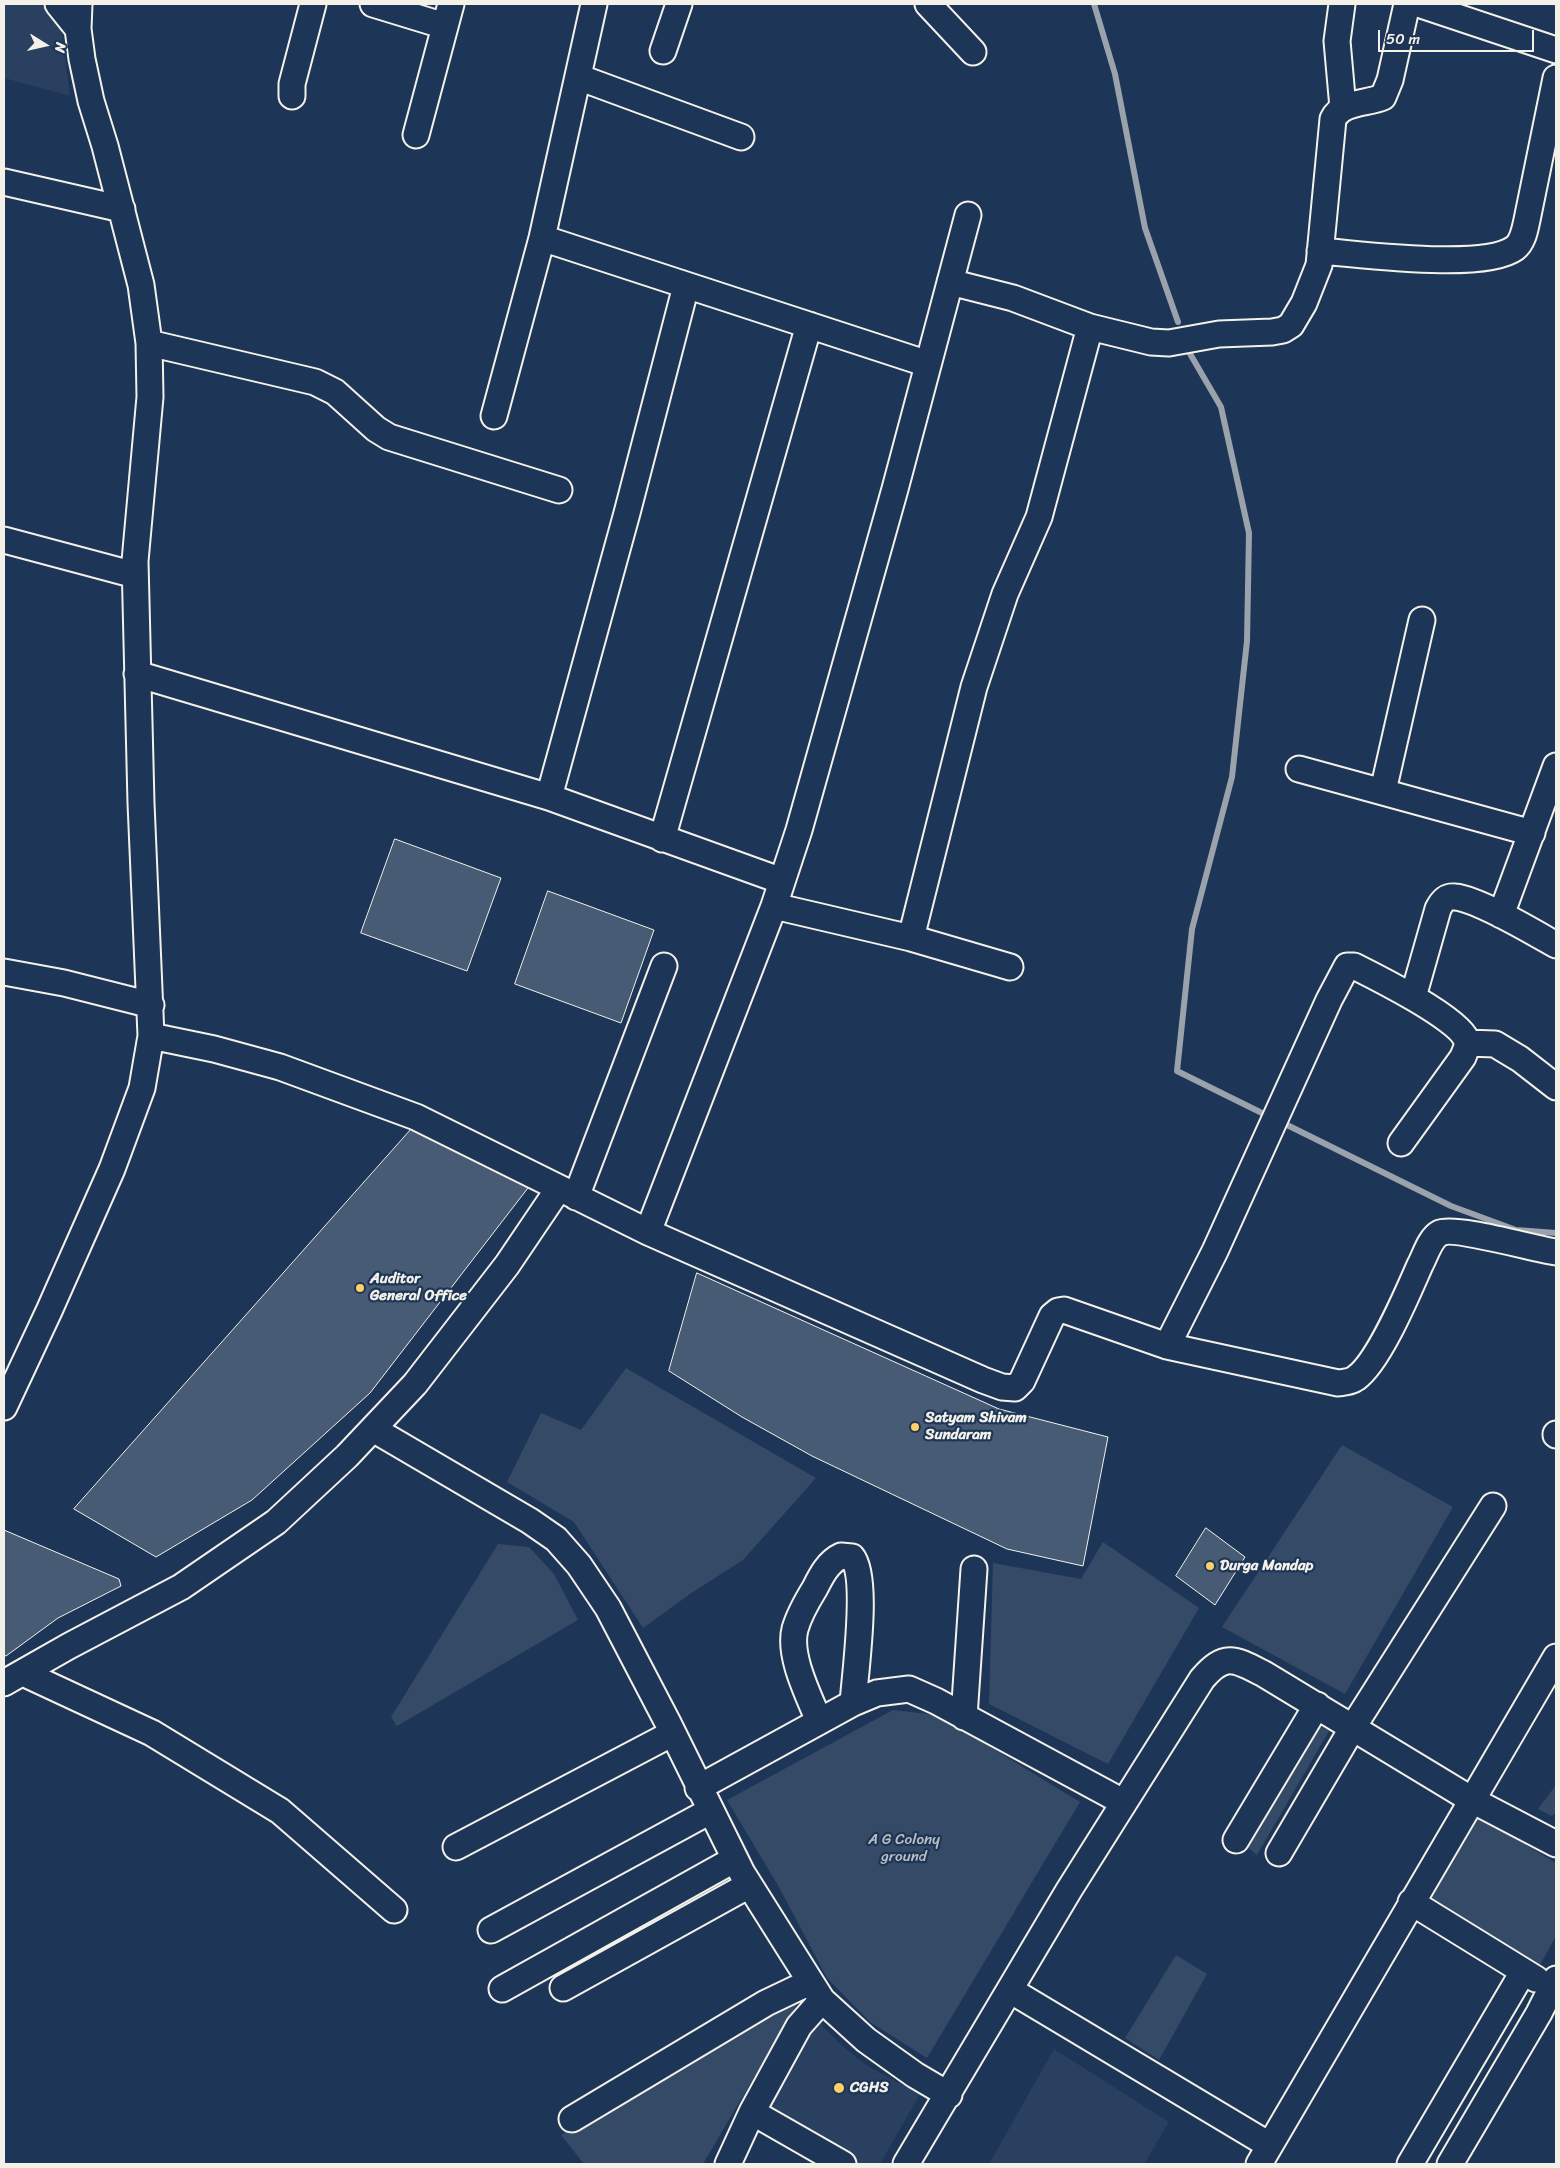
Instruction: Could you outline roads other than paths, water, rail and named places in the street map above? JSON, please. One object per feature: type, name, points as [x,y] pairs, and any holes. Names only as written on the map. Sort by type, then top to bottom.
[{"type":"street","points":[[58,4],[78,29]]},
{"type":"street","points":[[4,1407],[66,1276],[112,1169],[142,1088],[152,1036],[137,674],[135,575],[141,479],[150,397],[149,343],[141,285],[122,209],[91,101],[78,29],[79,4]]},
{"type":"street","points":[[292,96],[292,84],[313,4]]},
{"type":"street","points":[[373,4],[448,15],[416,135]]},
{"type":"street","points":[[494,416],[542,238],[594,4]]},
{"type":"street","points":[[664,51],[679,4]]},
{"type":"street","points":[[928,4],[973,52]]},
{"type":"street","points":[[1342,4],[1337,41],[1343,108]]},
{"type":"street","points":[[950,282],[1013,298],[1090,327],[1151,342],[1169,343],[1219,334],[1283,330],[1291,325],[1310,292],[1318,265],[1332,128],[1336,113],[1343,108],[1383,97],[1390,80],[1407,4]]},
{"type":"street","points":[[1418,4],[1556,50]]},
{"type":"street","points":[[578,77],[741,138]]},
{"type":"street","points":[[1320,251],[1433,260],[1486,256],[1508,252],[1516,247],[1521,240],[1527,220],[1556,78]]},
{"type":"street","points":[[4,182],[122,209]]},
{"type":"street","points":[[648,1232],[774,906],[799,830],[968,215]]},
{"type":"street","points":[[542,238],[928,364]]},
{"type":"street","points":[[549,797],[627,513],[686,286]]},
{"type":"street","points":[[662,839],[809,325]]},
{"type":"street","points":[[911,938],[974,687],[1005,594],[1039,517],[1090,327]]},
{"type":"street","points":[[149,343],[315,382],[336,392],[376,429],[389,437],[559,490]]},
{"type":"street","points":[[4,540],[135,575]]},
{"type":"street","points":[[1383,791],[1422,620]]},
{"type":"street","points":[[137,674],[549,797],[782,881]]},
{"type":"street","points":[[1299,770],[1383,791],[1532,833]]},
{"type":"street","points":[[1501,915],[1554,777]]},
{"type":"street","points":[[1413,997],[1438,909],[1445,899],[1462,898],[1501,915],[1556,945]]},
{"type":"street","points":[[774,906],[911,938],[1010,967]]},
{"type":"street","points":[[13,1678],[68,1646],[180,1587],[276,1522],[373,1430],[415,1384],[507,1265],[567,1192],[664,966]]},
{"type":"street","points":[[1167,1346],[1215,1251],[1284,1097],[1347,966],[1354,966],[1413,997],[1461,1031],[1467,1043],[1463,1057],[1401,1143]]},
{"type":"street","points":[[4,972],[151,1005]]},
{"type":"street","points":[[152,1036],[214,1049],[280,1067],[416,1117],[648,1232],[983,1380],[1010,1389],[1018,1386],[1022,1381],[1052,1316],[1058,1311],[1073,1312],[1167,1346],[1338,1383],[1348,1382],[1363,1372],[1376,1354],[1425,1255],[1434,1238],[1440,1232],[1448,1231],[1483,1236],[1556,1252]]},
{"type":"street","points":[[1467,1043],[1496,1044],[1556,1086]]},
{"type":"street","points":[[373,1430],[530,1520],[556,1539],[579,1565],[608,1608],[673,1733],[698,1788],[735,1860],[816,1991],[866,2040],[915,2075],[948,2094]]},
{"type":"street","points":[[1279,1853],[1353,1727],[1493,1506]]},
{"type":"street","points":[[819,1721],[797,1665],[794,1631],[802,1610],[828,1566],[841,1556],[852,1557],[856,1562],[860,1594],[853,1703]]},
{"type":"street","points":[[964,1717],[974,1569]]},
{"type":"street","points":[[1010,1990],[1264,2155],[1556,1657]]},
{"type":"street","points":[[906,2164],[1123,1802],[1202,1679],[1217,1664],[1226,1660],[1243,1663],[1317,1705],[1472,1800],[1552,1839]]},
{"type":"street","points":[[13,1678],[152,1734],[280,1811],[394,1910]]},
{"type":"street","points":[[698,1788],[853,1703],[877,1693],[909,1689],[936,1701],[1123,1802]]},
{"type":"street","points":[[1236,1840],[1317,1705]]},
{"type":"street","points":[[456,1847],[673,1733]]},
{"type":"street","points":[[491,1930],[710,1811]]},
{"type":"street","points":[[502,1989],[735,1860]]},
{"type":"street","points":[[563,1988],[749,1885]]},
{"type":"street","points":[[1411,1902],[1523,1972],[1554,1984],[1535,2021],[1450,2164]]},
{"type":"street","points":[[1410,2164],[1523,1972]]},
{"type":"street","points":[[728,2164],[752,2112],[816,1991]]},
{"type":"street","points":[[572,2119],[766,2003],[816,1991]]},
{"type":"street","points":[[752,2112],[843,2164]]},
{"type":"waterway","points":[[1094,4],[1115,74],[1145,228],[1178,322]]},
{"type":"waterway","points":[[1189,352],[1221,407],[1249,533],[1247,641],[1232,777],[1192,929],[1177,1071],[1270,1117]]},
{"type":"waterway","points":[[1279,1121],[1451,1206],[1516,1230],[1556,1233]]},
{"type":"place","name":"Auditor General Office","points":[[360,1288]]},
{"type":"place","name":"Satyam Shivam Sundaram","points":[[915,1427]]},
{"type":"place","name":"Durga Mandap","points":[[1210,1566]]},
{"type":"place","name":"CGHS","points":[[839,2088]]},
{"type":"park label","name":"A G Colony ground","points":[[904,1848]]}]
